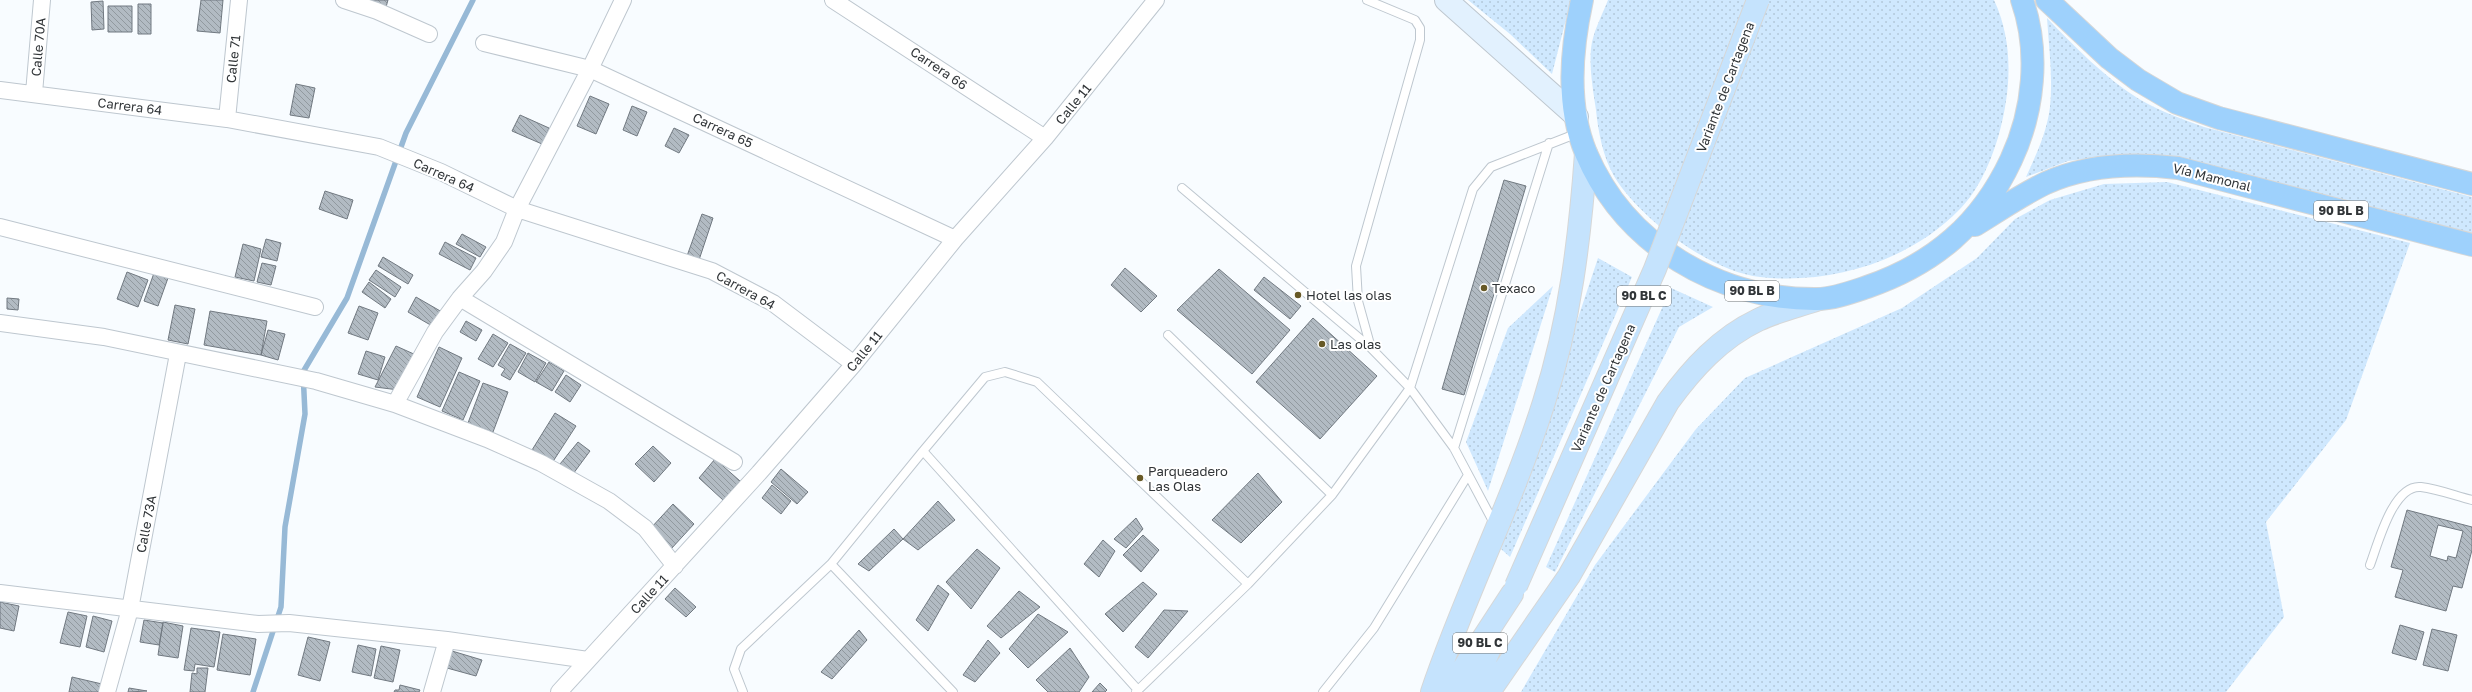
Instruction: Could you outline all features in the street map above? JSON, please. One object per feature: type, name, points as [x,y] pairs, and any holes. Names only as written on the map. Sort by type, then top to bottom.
[{"type":"highway","name":"90 BL B","points":[[1582,0],[1574,37],[1572,77],[1581,134],[1610,196],[1641,233],[1679,263],[1723,284],[1770,295],[1819,299],[1857,290],[1894,278],[1929,259],[1960,234],[1997,189],[2022,136],[2033,78],[2029,20],[2022,0]]},
{"type":"highway","points":[[2048,0],[2109,58],[2138,80],[2178,103],[2219,118],[2472,184]]},
{"type":"highway","name":"Vía Mamonal","points":[[1960,234],[2047,183],[2107,167],[2146,164],[2178,168],[2472,244]]},
{"type":"main road","name":"Variante de Cartagena","points":[[1472,692],[1514,590],[1655,269],[1758,0]]},
{"type":"main road","points":[[1432,692],[1496,527],[1522,466],[1545,401],[1573,284],[1581,225],[1581,134]]},
{"type":"main road","points":[[1489,692],[1569,576],[1668,402],[1687,376],[1712,351],[1752,324],[1819,299]]},
{"type":"main road","name":"Variante de Cartagena","points":[[1448,692],[1514,590]]},
{"type":"street","name":"Calle 70A","points":[[34,93],[42,0]]},
{"type":"street","name":"Calle 71","points":[[227,119],[239,0]]},
{"type":"street","points":[[344,0],[377,11],[429,34]]},
{"type":"street","points":[[395,404],[435,332],[460,298],[484,271],[504,242],[517,209],[590,68],[623,0]]},
{"type":"street","name":"Carrera 66","points":[[833,0],[1045,138]]},
{"type":"street","name":"Calle 11","points":[[559,692],[675,566],[854,364],[954,239],[1045,138],[1156,0]]},
{"type":"street","points":[[1446,0],[1581,134]]},
{"type":"street","name":"Carrera 65","points":[[484,43],[590,68],[954,239]]},
{"type":"street","name":"Carrera 64","points":[[0,90],[34,93],[227,119],[379,146],[517,209],[712,271],[774,303],[854,364]]},
{"type":"street","points":[[0,227],[316,308]]},
{"type":"street","points":[[460,298],[734,462]]},
{"type":"street","points":[[0,323],[104,337],[178,354],[316,381],[395,404],[494,442],[541,463],[609,501],[645,528],[675,566]]},
{"type":"street","name":"Calle 73A","points":[[107,692],[130,609],[178,354]]},
{"type":"street","points":[[0,593],[258,624],[289,623],[447,640],[588,660]]},
{"type":"street","points":[[432,692],[447,640]]},
{"type":"lane","points":[[1367,0],[1415,20],[1420,28],[1420,40],[1356,266],[1358,301],[1371,348]]},
{"type":"lane","points":[[923,451],[1137,691],[1248,584],[1332,495],[1410,388],[1473,189],[1491,167],[1550,143],[1581,134]]},
{"type":"lane","points":[[1454,448],[1550,143]]},
{"type":"lane","points":[[1182,188],[1371,348],[1410,388],[1454,448],[1496,527]]},
{"type":"lane","points":[[1168,336],[1332,495]]},
{"type":"lane","points":[[743,692],[734,669],[741,649],[831,564],[985,377],[1005,372],[1036,382],[1248,584]]},
{"type":"lane","points":[[1323,692],[1374,628],[1468,475]]},
{"type":"lane","points":[[2370,565],[2394,504],[2404,492],[2420,487],[2472,500]]},
{"type":"lane","points":[[831,564],[953,692]]},
{"type":"shaded area","points":[[1468,0],[1571,0],[1552,74],[1510,34]]},
{"type":"shaded area","points":[[1608,0],[1994,0],[2005,33],[2008,50],[2008,84],[1999,134],[1989,164],[1979,184],[1967,201],[1940,227],[1918,243],[1868,266],[1841,273],[1787,279],[1760,277],[1741,273],[1720,265],[1699,254],[1658,225],[1640,209],[1625,192],[1610,169],[1604,152],[1598,126],[1591,76],[1591,50],[1593,37]]},
{"type":"shaded area","points":[[2047,18],[2079,51],[2114,81],[2139,99],[2154,107],[2204,127],[2472,197],[2472,233],[2159,155],[2114,155],[2068,161],[2026,177],[2044,134],[2049,116],[2051,74]]},
{"type":"shaded area","points":[[2167,182],[2410,243],[2346,420],[2266,522],[2284,617],[2226,692],[1521,692],[1595,565],[1696,429],[1745,378],[1902,308],[1977,258],[2015,219],[2050,200],[2104,184]]},
{"type":"shaded area","points":[[1598,258],[1632,277],[1510,557],[1501,549]]},
{"type":"shaded area","points":[[1553,286],[1488,491],[1466,442],[1508,328]]},
{"type":"shaded area","points":[[1671,288],[1713,307],[1679,327],[1555,572],[1546,567]]},
{"type":"building","points":[[201,0],[223,0],[220,33],[197,31]]},
{"type":"building","points":[[363,0],[388,0],[386,7]]},
{"type":"building","points":[[103,1],[104,29],[92,30],[91,2]]},
{"type":"building","points":[[138,4],[151,4],[151,34],[138,34]]},
{"type":"building","points":[[108,6],[132,6],[132,32],[108,32]]},
{"type":"building","points":[[296,84],[315,88],[309,118],[290,115]]},
{"type":"building","points":[[590,96],[609,104],[596,134],[577,126]]},
{"type":"building","points":[[632,106],[647,112],[637,136],[623,130]]},
{"type":"building","points":[[520,115],[549,128],[542,144],[512,131]]},
{"type":"building","points":[[674,128],[689,135],[679,153],[665,146]]},
{"type":"building","name":"Texaco","points":[[1504,180],[1526,186],[1464,395],[1442,389]]},
{"type":"building","points":[[325,191],[353,200],[347,219],[319,209]]},
{"type":"building","points":[[702,214],[713,218],[699,260],[687,256]]},
{"type":"building","points":[[462,234],[486,247],[480,257],[456,244]]},
{"type":"building","points":[[266,239],[281,243],[277,261],[261,257]]},
{"type":"building","points":[[445,242],[476,258],[470,270],[439,254]]},
{"type":"building","points":[[243,244],[261,249],[254,281],[235,277]]},
{"type":"building","points":[[383,257],[413,275],[408,284],[378,266]]},
{"type":"building","points":[[262,263],[276,266],[271,285],[257,282]]},
{"type":"building","points":[[1125,268],[1157,296],[1141,312],[1111,285]]},
{"type":"building","points":[[1219,269],[1290,330],[1252,374],[1177,310]]},
{"type":"building","points":[[376,270],[401,287],[395,297],[369,280]]},
{"type":"building","points":[[127,272],[148,280],[138,307],[117,299]]},
{"type":"building","points":[[154,273],[168,278],[158,306],[144,301]]},
{"type":"building","points":[[1264,277],[1301,306],[1290,319],[1254,290]]},
{"type":"building","points":[[369,282],[391,299],[385,308],[362,292]]},
{"type":"building","points":[[416,297],[442,312],[434,327],[408,312]]},
{"type":"building","points":[[7,298],[19,299],[18,310],[7,309]]},
{"type":"building","points":[[175,305],[195,309],[188,344],[168,340]]},
{"type":"building","points":[[359,306],[378,313],[368,340],[348,333]]},
{"type":"building","points":[[210,311],[267,321],[261,355],[204,345]]},
{"type":"building","points":[[1313,318],[1377,376],[1320,439],[1256,382]]},
{"type":"building","points":[[466,321],[482,330],[476,341],[460,332]]},
{"type":"building","points":[[268,330],[285,334],[278,360],[261,355]]},
{"type":"building","points":[[493,334],[508,343],[493,367],[478,359]]},
{"type":"building","points":[[510,344],[526,353],[510,380],[501,375],[505,369],[498,365]]},
{"type":"building","points":[[396,346],[416,355],[399,390],[375,387]]},
{"type":"building","points":[[439,347],[462,358],[440,407],[417,397]]},
{"type":"building","points":[[366,351],[385,357],[378,380],[358,374]]},
{"type":"building","points":[[528,353],[546,363],[535,382],[518,372]]},
{"type":"building","points":[[549,362],[564,371],[552,391],[536,382]]},
{"type":"building","points":[[459,372],[480,381],[463,420],[442,411]]},
{"type":"building","points":[[566,375],[581,385],[570,402],[555,392]]},
{"type":"building","points":[[483,383],[508,392],[493,432],[468,423]]},
{"type":"building","points":[[555,413],[576,426],[552,463],[532,450]]},
{"type":"building","points":[[578,442],[590,451],[573,474],[560,464]]},
{"type":"building","points":[[653,446],[671,463],[654,482],[635,464]]},
{"type":"building","points":[[715,459],[740,481],[723,500],[699,478]]},
{"type":"building","points":[[781,469],[808,492],[797,504],[771,482]]},
{"type":"building","points":[[1258,473],[1282,502],[1241,543],[1212,520]]},
{"type":"building","points":[[772,485],[791,501],[781,514],[762,498]]},
{"type":"building","points":[[938,501],[955,520],[918,550],[903,539]]},
{"type":"building","points":[[673,504],[694,524],[671,549],[650,529]]},
{"type":"building","points":[[2407,510],[2472,527],[2472,550],[2462,588],[2453,586],[2446,611],[2395,597],[2403,570],[2391,567]],"holes":[[[2438,525],[2463,531],[2456,558],[2448,556],[2447,561],[2430,556]]]},
{"type":"building","points":[[1136,518],[1143,529],[1126,548],[1114,539]]},
{"type":"building","points":[[894,529],[903,539],[869,571],[858,564]]},
{"type":"building","points":[[1143,535],[1159,550],[1141,572],[1123,555]]},
{"type":"building","points":[[1103,540],[1115,551],[1099,577],[1084,564]]},
{"type":"building","points":[[977,549],[1000,568],[971,609],[946,582]]},
{"type":"building","points":[[1143,582],[1157,594],[1123,632],[1105,614]]},
{"type":"building","points":[[938,585],[949,594],[928,631],[916,620]]},
{"type":"building","points":[[675,588],[696,607],[686,617],[665,599]]},
{"type":"building","points":[[1019,591],[1040,607],[1001,638],[987,626]]},
{"type":"building","points":[[0,602],[19,606],[14,631],[0,628]]},
{"type":"building","points":[[1164,610],[1188,611],[1148,658],[1135,647]]},
{"type":"building","points":[[68,612],[87,616],[80,647],[60,643]]},
{"type":"building","points":[[1038,614],[1068,632],[1028,668],[1009,649]]},
{"type":"building","points":[[93,616],[112,621],[104,652],[86,647]]},
{"type":"building","points":[[144,620],[163,623],[159,645],[140,642]]},
{"type":"building","points":[[163,622],[183,626],[178,658],[158,655]]},
{"type":"building","points":[[2400,625],[2424,632],[2416,660],[2392,653]]},
{"type":"building","points":[[191,628],[220,632],[214,667],[195,664],[194,671],[184,670]]},
{"type":"building","points":[[2432,629],[2457,635],[2448,671],[2423,665]]},
{"type":"building","points":[[859,630],[867,640],[832,679],[821,672]]},
{"type":"building","points":[[223,634],[256,639],[250,675],[217,670]]},
{"type":"building","points":[[308,637],[330,642],[320,681],[298,675]]},
{"type":"building","points":[[988,640],[1000,653],[975,682],[963,675]]},
{"type":"building","points":[[358,645],[376,649],[371,676],[352,672]]},
{"type":"building","points":[[381,646],[400,650],[393,682],[374,678]]},
{"type":"building","points":[[1070,648],[1089,677],[1079,692],[1048,692],[1036,680]]},
{"type":"building","points":[[452,651],[482,660],[476,676],[447,668]]},
{"type":"building","points":[[197,668],[208,668],[205,692],[190,692],[192,673],[197,674]]},
{"type":"building","points":[[72,677],[102,684],[100,692],[69,692]]},
{"type":"building","points":[[1100,683],[1107,690],[1105,692],[1092,692]]},
{"type":"building","points":[[400,685],[420,690],[419,692],[394,692],[395,690],[399,690]]},
{"type":"building","points":[[129,688],[147,691],[128,692]]},
{"type":"waterway","points":[[253,692],[281,607],[285,527],[305,414],[303,372],[347,298],[406,133],[473,0]]},
{"type":"place","name":"Texaco","points":[[1484,288]]},
{"type":"place","name":"Hotel las olas","points":[[1298,295]]},
{"type":"place","name":"Las olas","points":[[1322,344]]},
{"type":"place","name":"Parqueadero Las Olas","points":[[1140,478]]}]
